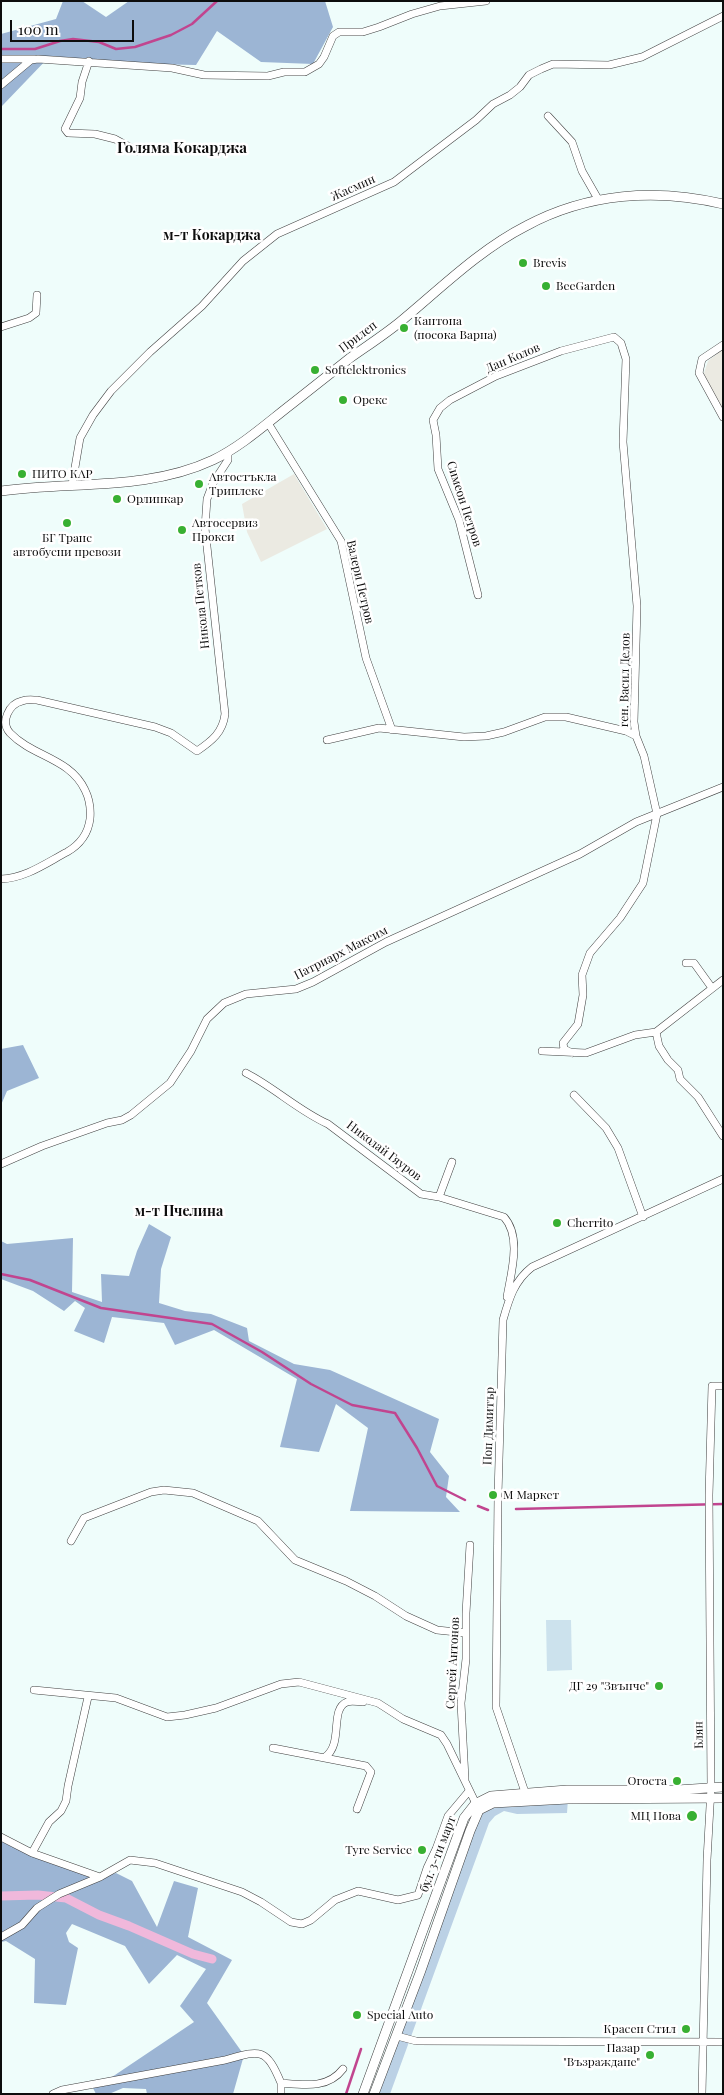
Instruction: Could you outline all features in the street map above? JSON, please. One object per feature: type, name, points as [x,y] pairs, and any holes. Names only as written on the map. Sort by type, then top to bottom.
[{"type":"street","points":[[1,59],[89,61],[172,68],[204,75],[268,76],[284,72],[305,72],[319,64],[333,36],[338,32],[363,32],[440,6],[486,1]]},
{"type":"street","name":"Жасмин","points":[[72,485],[80,438],[93,415],[111,391],[202,306],[243,261],[277,234],[394,182],[476,120],[493,104],[510,95],[520,87],[529,75],[541,69],[553,64],[609,65],[642,57],[723,16]]},
{"type":"street","points":[[1,84],[31,60],[38,59]]},
{"type":"street","points":[[89,61],[82,82],[80,98],[65,129],[68,133],[95,134],[116,139],[137,151]]},
{"type":"street","points":[[548,116],[572,142],[582,170],[598,199]]},
{"type":"street","name":"Прилеп","points":[[1,491],[158,478],[198,466],[228,452],[395,325],[496,245],[524,226],[567,207],[598,199],[665,194],[686,196],[723,204]]},
{"type":"street","points":[[1,327],[29,318],[36,313],[37,296]]},
{"type":"street","name":"Дан Колов","points":[[433,420],[440,408],[450,400],[496,376],[561,351],[614,337]]},
{"type":"street","name":"ген. Васил Делов","points":[[572,1053],[564,1049],[563,1043],[578,1024],[583,995],[582,975],[590,953],[620,918],[643,883],[656,814],[644,756],[636,736],[634,722],[637,606],[624,451],[626,359],[621,343],[614,337]]},
{"type":"street","points":[[723,345],[702,360],[699,373],[723,417]]},
{"type":"street","name":"Симеон Петров","points":[[433,420],[438,469],[459,520],[478,595]]},
{"type":"street","name":"Валери Петров","points":[[268,422],[340,541],[366,658],[392,730]]},
{"type":"street","name":"Никола Петков","points":[[1,879],[31,872],[77,846],[88,830],[91,806],[80,779],[63,764],[21,742],[9,732],[5,721],[8,712],[15,704],[24,700],[37,700],[155,727],[171,733],[197,751],[211,741],[224,726],[225,714],[205,528],[207,499],[213,483],[228,460],[228,452]]},
{"type":"street","points":[[327,740],[379,728],[464,736],[486,736],[545,718],[566,717],[626,731],[636,736]]},
{"type":"street","name":"Патриарх Максим","points":[[1,1164],[42,1146],[130,1116],[170,1083],[191,1052],[208,1019],[224,1004],[246,994],[296,989],[313,982],[386,942],[524,879],[539,874],[580,854],[619,831],[723,787]]},
{"type":"street","points":[[686,963],[694,963],[712,988]]},
{"type":"street","points":[[542,1051],[586,1054],[635,1035],[656,1032],[723,980]]},
{"type":"street","points":[[656,1032],[661,1049],[678,1070],[680,1079],[698,1097],[723,1136]]},
{"type":"street","name":"Николай Гяуров","points":[[246,1072],[268,1084],[317,1119],[335,1128],[421,1194],[439,1197],[495,1213],[504,1218],[510,1224],[513,1233],[512,1264],[503,1320]]},
{"type":"street","points":[[574,1095],[606,1128],[618,1148],[643,1217]]},
{"type":"street","points":[[439,1197],[452,1162]]},
{"type":"street","name":"Поп Димитър","points":[[527,1796],[496,1707],[498,1495],[503,1320],[511,1293],[520,1276],[532,1267],[723,1179]]},
{"type":"street","name":"Блян","points":[[702,2094],[707,1860],[711,1788],[709,1499],[712,1386],[723,1386]]},
{"type":"street","points":[[71,1541],[84,1518],[123,1502],[151,1492],[164,1490],[193,1493],[258,1521],[295,1560],[346,1580],[406,1616],[437,1630],[466,1633]]},
{"type":"street","name":"Сергей Антонов","points":[[466,1782],[461,1703],[466,1659],[470,1545]]},
{"type":"street","points":[[34,1690],[88,1697],[116,1698],[167,1717],[216,1708],[291,1682],[342,1692],[385,1706],[402,1719],[442,1735],[477,1807],[527,1796],[723,1788]]},
{"type":"street","points":[[32,1853],[49,1822],[61,1811],[66,1801],[88,1697]]},
{"type":"street","points":[[325,1757],[334,1748],[339,1711],[342,1705],[350,1701],[368,1701]]},
{"type":"street","points":[[272,1748],[366,1766],[370,1772],[357,1809]]},
{"type":"street","points":[[1,1937],[22,1924],[37,1908],[59,1894],[100,1877],[130,1860],[155,1863],[242,1892],[262,1902],[291,1922],[302,1924],[311,1920],[335,1900],[358,1891],[398,1900],[418,1895],[426,1868],[436,1849],[448,1816],[469,1790]]},
{"type":"street","points":[[527,1796],[723,1798]]},
{"type":"street","name":"бул. 3-ти март","points":[[374,2094],[397,2036],[477,1807]]},
{"type":"street","name":"бул. 3-ти март","points":[[363,2094],[464,1818],[477,1807]]},
{"type":"street","points":[[1,1837],[32,1853],[100,1877]]},
{"type":"street","points":[[397,2036],[416,2041],[723,2042]]},
{"type":"street","points":[[53,2094],[62,2090],[216,2062],[252,2052],[264,2054],[273,2064],[281,2083],[281,2094]]},
{"type":"street","points":[[281,2083],[315,2086],[338,2076],[343,2069]]},
{"type":"street","points":[[92,2094],[94,2085]]},
{"type":"shaded area","points":[[63,1],[82,1],[106,17],[129,1],[325,1],[333,27],[313,64],[261,62],[217,31],[196,65],[150,64],[50,56],[2,106],[1,34],[56,19]]},
{"type":"shaded area","points":[[723,349],[723,410],[706,382],[704,373],[708,361]]},
{"type":"shaded area","points":[[294,474],[327,529],[261,562],[247,532],[242,504]]},
{"type":"shaded area","points":[[23,1045],[39,1078],[7,1091],[1,1105],[1,1049]]},
{"type":"shaded area","points":[[149,1224],[171,1237],[161,1269],[159,1303],[185,1311],[211,1314],[247,1328],[249,1341],[294,1364],[330,1370],[439,1419],[430,1452],[449,1476],[446,1497],[460,1512],[350,1511],[368,1428],[336,1404],[319,1452],[280,1447],[297,1379],[214,1330],[175,1345],[164,1323],[112,1317],[104,1343],[74,1331],[85,1308],[75,1301],[64,1311],[33,1291],[1,1279],[1,1241],[7,1244],[73,1238],[72,1292],[102,1302],[101,1274],[129,1276],[137,1251]]},
{"type":"shaded area","points":[[546,1620],[571,1620],[572,1670],[547,1671]]},
{"type":"shaded area","points":[[568,1799],[567,1813],[517,1814],[504,1811],[495,1816],[489,1823],[390,2094],[374,2094],[470,1831],[486,1806]]},
{"type":"shaded area","points":[[1,1838],[96,1879],[116,1873],[132,1881],[157,1927],[174,1881],[198,1888],[188,1937],[232,1960],[207,2003],[244,2055],[233,2094],[147,2094],[146,2089],[123,2088],[109,2094],[96,2094],[90,2082],[112,2077],[194,2022],[180,2006],[206,1969],[177,1955],[149,1984],[125,1946],[72,1924],[66,1933],[69,1942],[78,1948],[66,2005],[34,2003],[35,1959],[6,1941],[1,1942]]},
{"type":"waterway","points":[[1,49],[35,49],[73,39],[99,42],[116,49],[135,47],[171,35],[192,24],[217,1]]},
{"type":"waterway","points":[[1,1274],[30,1280],[101,1308],[212,1324],[262,1352],[311,1384],[352,1405],[395,1413],[417,1448],[437,1486],[465,1500]]},
{"type":"waterway","points":[[516,1509],[723,1504]]},
{"type":"waterway","points":[[478,1506],[488,1510]]},
{"type":"waterway","points":[[1,1896],[38,1895],[66,1898],[99,1915],[193,1954],[212,1959]]},
{"type":"waterway","points":[[346,2094],[361,2049]]},
{"type":"place","name":"Brevis","points":[[523,263]]},
{"type":"place","name":"BeeGarden","points":[[546,286]]},
{"type":"place","name":"Кантона (посока Варна)","points":[[404,328]]},
{"type":"place","name":"Softelektronics","points":[[315,370]]},
{"type":"place","name":"Орекс","points":[[343,400]]},
{"type":"place","name":"ПИТО КАР","points":[[22,474]]},
{"type":"place","name":"Автостъкла Триплекс","points":[[199,484]]},
{"type":"place","name":"Орлинкар","points":[[117,499]]},
{"type":"place","name":"БГ Транс автобусни превози","points":[[67,523]]},
{"type":"place","name":"Автосервиз Прокси","points":[[182,530]]},
{"type":"place","name":"Cherrito","points":[[557,1223]]},
{"type":"place","name":"М Маркет","points":[[493,1495]]},
{"type":"place","name":"ДГ 29 \"Звънче\"","points":[[659,1686]]},
{"type":"place","name":"Огоста","points":[[677,1781]]},
{"type":"place","name":"МЦ Нова","points":[[692,1816]]},
{"type":"place","name":"Tyre Service","points":[[422,1850]]},
{"type":"place","name":"Special Auto","points":[[357,2015]]},
{"type":"place","name":"Красен Стил","points":[[686,2029]]},
{"type":"place","name":"Пазар \"Възраждане\"","points":[[650,2055]]},
{"type":"district","name":"Голяма Кокарджа","points":[[182,148]]},
{"type":"district","name":"м-т Кокарджа","points":[[212,236]]},
{"type":"district","name":"м-т Пчелина","points":[[179,1212]]}]
